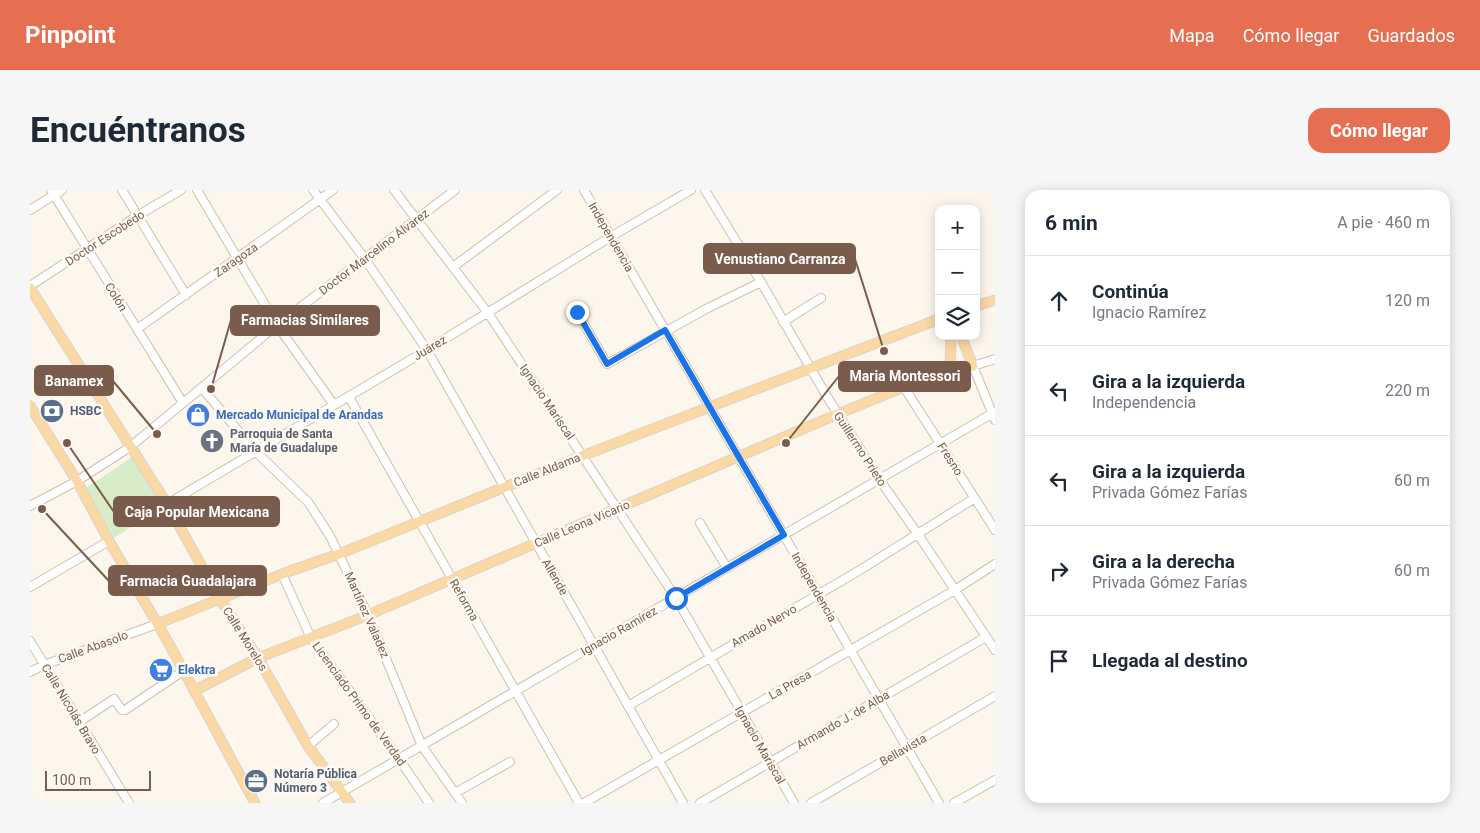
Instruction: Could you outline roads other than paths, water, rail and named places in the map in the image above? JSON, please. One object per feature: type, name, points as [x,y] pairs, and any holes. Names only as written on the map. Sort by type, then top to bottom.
[{"type":"main road","name":"Calle Morelos","points":[[30,287],[167,504],[220,599],[258,658],[308,746],[350,803]]},
{"type":"main road","points":[[980,305],[995,300]]},
{"type":"main road","name":"Calle Aldama","points":[[157,624],[420,522],[582,456],[935,321]]},
{"type":"main road","points":[[950,373],[951,340]]},
{"type":"main road","points":[[963,340],[973,366]]},
{"type":"main road","name":"Calle Leona Vicario","points":[[194,690],[258,658],[368,615],[838,414],[904,387],[973,366]]},
{"type":"main road","points":[[30,406],[77,481],[255,803]]},
{"type":"street","points":[[30,210],[52,193],[62,190]]},
{"type":"street","points":[[122,190],[186,294]]},
{"type":"street","name":"Doctor Escobedo","points":[[30,287],[137,216],[181,190]]},
{"type":"street","points":[[197,190],[277,325],[334,405]]},
{"type":"street","name":"Allende","points":[[313,190],[365,259],[427,350],[683,803]]},
{"type":"street","name":"Zaragoza","points":[[137,329],[334,190]]},
{"type":"street","name":"Ignacio Mariscal","points":[[394,190],[488,313],[676,598],[794,803]]},
{"type":"street","name":"Doctor Marcelino Álvarez","points":[[30,506],[77,481],[130,447],[277,325],[455,190]]},
{"type":"street","points":[[453,267],[557,190]]},
{"type":"street","name":"Independencia","points":[[584,190],[938,803]]},
{"type":"street","name":"Juárez","points":[[167,504],[427,350],[612,236],[691,190]]},
{"type":"street","name":"Guillermo Prieto","points":[[705,190],[838,414],[879,479],[995,650]]},
{"type":"street","name":"Colón","points":[[52,193],[183,403]]},
{"type":"street","points":[[577,312],[607,364],[665,330],[761,282]]},
{"type":"street","points":[[783,322],[821,298]]},
{"type":"street","points":[[994,416],[973,366],[995,359]]},
{"type":"street","name":"Fresno","points":[[904,387],[995,530]]},
{"type":"street","name":"Martínez Valadez","points":[[202,388],[256,452],[308,502],[330,536],[368,615],[422,746],[462,803]]},
{"type":"street","name":"Reforma","points":[[348,396],[579,803]]},
{"type":"street","name":"Ignacio Ramírez","points":[[323,803],[879,479],[994,416]]},
{"type":"street","name":"Amado Nervo","points":[[628,706],[860,570],[975,498]]},
{"type":"street","points":[[700,523],[727,568]]},
{"type":"street","points":[[30,587],[109,541]]},
{"type":"street","name":"La Presa","points":[[584,803],[955,590],[995,564]]},
{"type":"street","name":"Licenciado Primo de Verdad","points":[[282,574],[311,638],[429,803]]},
{"type":"street","name":"Calle Abasolo","points":[[30,672],[44,664],[157,624]]},
{"type":"street","name":"Armando J. de Alba","points":[[700,803],[986,636]]},
{"type":"street","name":"Calle Nicolás Bravo","points":[[30,641],[129,803]]},
{"type":"street","points":[[79,722],[114,699],[122,710],[125,710],[183,671]]},
{"type":"street","name":"Bellavista","points":[[811,803],[995,696]]},
{"type":"street","points":[[308,746],[334,724]]},
{"type":"street","points":[[455,793],[510,762]]},
{"type":"street","points":[[954,803],[995,780]]},
{"type":"place","name":"Venustiano Carranza","points":[[884,351]]},
{"type":"place","name":"Farmacias Similares","points":[[211,389]]},
{"type":"place","name":"HSBC","points":[[52,411]]},
{"type":"place","name":"Mercado Municipal de Arandas","points":[[198,415]]},
{"type":"place","name":"Banamex","points":[[157,434]]},
{"type":"place","name":"Parroquia de Santa María de Guadalupe","points":[[212,441]]},
{"type":"place","name":"Caja Popular Mexicana","points":[[67,443]]},
{"type":"place","name":"Maria Montessori","points":[[786,443]]},
{"type":"place","name":"Farmacia Guadalajara","points":[[42,509]]},
{"type":"place","name":"Elektra","points":[[161,670]]},
{"type":"place","name":"Notaría Pública Número 3","points":[[256,781]]}]
